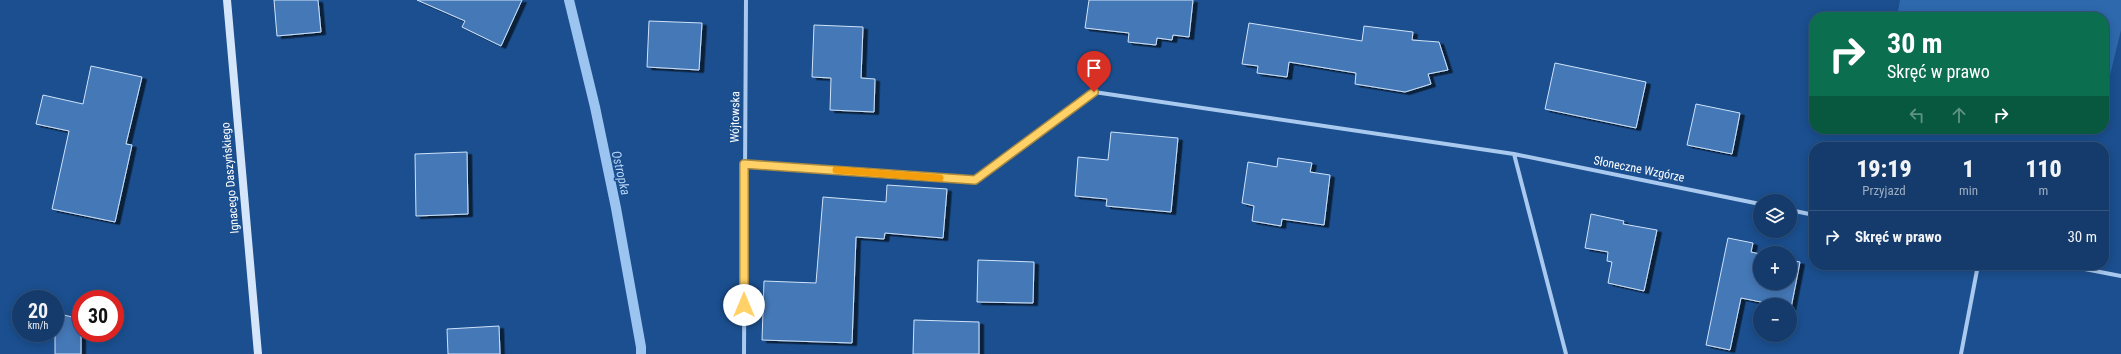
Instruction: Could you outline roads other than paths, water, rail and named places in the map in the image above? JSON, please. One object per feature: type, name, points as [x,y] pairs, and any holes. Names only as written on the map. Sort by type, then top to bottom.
[{"type":"main road","name":"Ignacego Daszyńskiego","points":[[227,0],[258,354]]},
{"type":"street","name":"Wójtowska","points":[[744,354],[746,0]]},
{"type":"street","name":"Słoneczne Wzgórze","points":[[744,164],[975,180],[1094,92],[1514,154],[1753,203]]},
{"type":"street","points":[[1514,154],[1566,354]]},
{"type":"street","points":[[1797,211],[1809,214]]},
{"type":"street","points":[[1961,354],[1977,270]]},
{"type":"street","points":[[2090,270],[2121,276]]},
{"type":"waterway","name":"Ostropka","points":[[569,0],[595,107],[616,208],[641,354]]}]
